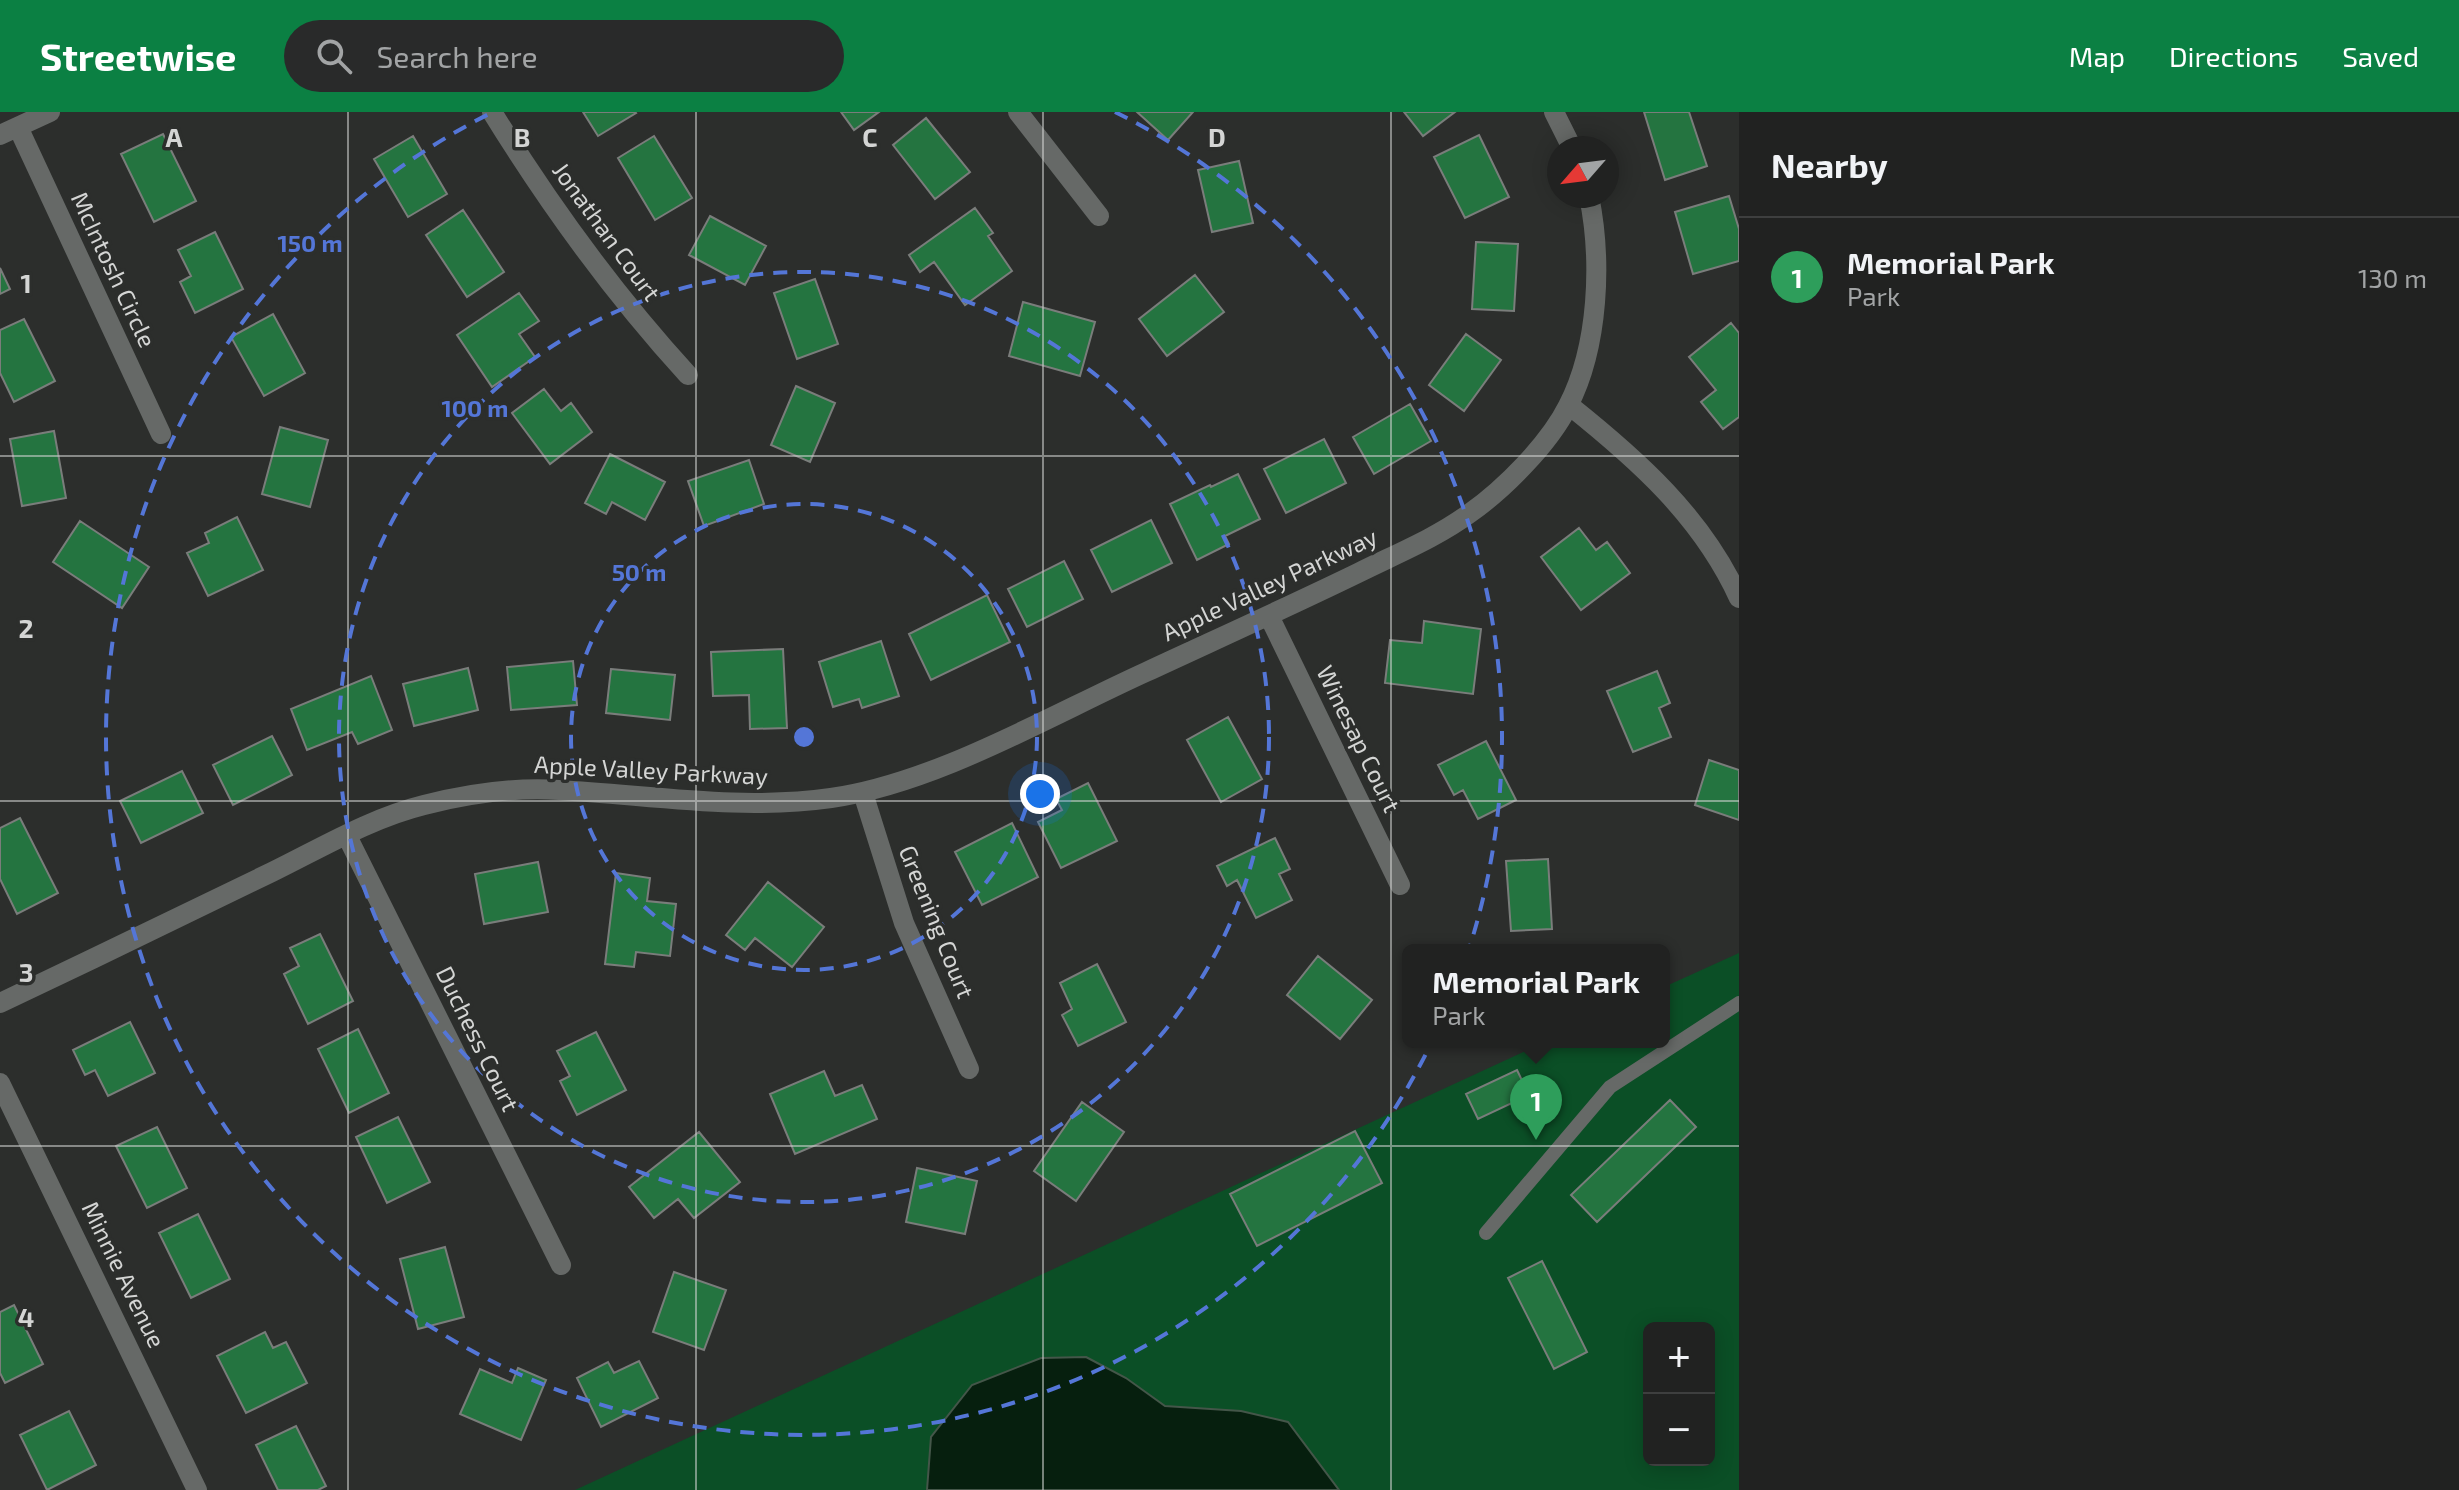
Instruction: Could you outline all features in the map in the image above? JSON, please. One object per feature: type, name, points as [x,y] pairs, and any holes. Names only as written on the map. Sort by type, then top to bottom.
[{"type":"street","points":[[9,131],[50,112]]},
{"type":"street","name":"Jonathan Court","points":[[492,112],[581,248],[688,375]]},
{"type":"street","points":[[1018,112],[1099,216]]},
{"type":"street","points":[[1554,112],[1566,136]]},
{"type":"street","name":"McIntosh Circle","points":[[9,131],[161,434]]},
{"type":"street","name":"Apple Valley Parkway","points":[[0,1003],[347,836],[417,806],[474,795],[556,789],[701,803],[770,805],[863,793],[910,778],[978,751],[1431,537],[1487,500],[1530,457],[1569,405],[1587,348],[1597,282],[1592,208]]},
{"type":"street","points":[[1569,405],[1626,451],[1680,506],[1721,561],[1739,598]]},
{"type":"street","name":"Winesap Court","points":[[1269,616],[1400,885]]},
{"type":"street","name":"Greening Court","points":[[863,793],[904,923],[969,1069]]},
{"type":"street","name":"Duchess Court","points":[[347,836],[561,1265]]},
{"type":"street","name":"Minnie Avenue","points":[[0,1083],[197,1490]]},
{"type":"lane","points":[[1670,1048],[1739,1003]]},
{"type":"lane","points":[[1486,1233],[1610,1087],[1670,1048]]},
{"type":"green space","points":[[1739,953],[1739,1490],[575,1490],[1532,1048],[1670,1048],[1670,984]]},
{"type":"shaded area","points":[[1086,1357],[1126,1378],[1165,1406],[1241,1411],[1288,1422],[1339,1490],[927,1490],[931,1437],[972,1385],[1041,1358]]},
{"type":"building","points":[[583,112],[635,112],[636,113],[598,136]]},
{"type":"building","points":[[841,112],[879,112],[854,130]]},
{"type":"building","points":[[1137,112],[1193,112],[1168,140]]},
{"type":"building","points":[[1404,112],[1455,112],[1423,136]]},
{"type":"building","points":[[1644,112],[1689,112],[1707,166],[1665,180]]},
{"type":"building","points":[[926,118],[970,172],[935,199],[893,145]]},
{"type":"building","points":[[163,134],[196,201],[154,222],[121,154]]},
{"type":"building","points":[[1479,135],[1509,197],[1465,218],[1434,157]]},
{"type":"building","points":[[413,136],[447,194],[408,217],[374,159]]},
{"type":"building","points":[[654,136],[692,198],[655,220],[618,158]]},
{"type":"building","points":[[1239,161],[1253,223],[1212,232],[1198,170]]},
{"type":"building","points":[[1729,196],[1739,229],[1739,261],[1693,274],[1675,212]]},
{"type":"building","points":[[975,208],[993,233],[988,236],[1012,271],[965,305],[934,262],[920,272],[909,255]]},
{"type":"building","points":[[463,210],[504,272],[467,297],[426,235]]},
{"type":"building","points":[[710,216],[766,246],[745,285],[689,255]]},
{"type":"building","points":[[215,232],[243,289],[195,313],[180,282],[191,276],[178,250]]},
{"type":"building","points":[[1476,242],[1518,244],[1514,311],[1472,309]]},
{"type":"building","points":[[0,268],[10,289],[0,294]]},
{"type":"building","points":[[1195,275],[1224,312],[1167,356],[1139,319]]},
{"type":"building","points":[[815,279],[838,344],[797,359],[774,293]]},
{"type":"building","points":[[519,293],[539,321],[519,334],[535,357],[492,387],[457,335]]},
{"type":"building","points":[[1023,302],[1095,322],[1080,376],[1009,356]]},
{"type":"building","points":[[273,314],[305,373],[264,396],[231,337]]},
{"type":"building","points":[[24,319],[55,381],[14,402],[0,373],[0,330]]},
{"type":"building","points":[[1731,323],[1739,333],[1739,417],[1723,429],[1701,402],[1716,390],[1689,357]]},
{"type":"building","points":[[1466,334],[1501,360],[1464,411],[1429,385]]},
{"type":"building","points":[[796,386],[835,403],[810,462],[771,445]]},
{"type":"building","points":[[544,389],[561,411],[571,403],[592,432],[550,464],[512,413]]},
{"type":"building","points":[[1410,404],[1431,441],[1374,474],[1353,437]]},
{"type":"building","points":[[280,427],[328,440],[310,507],[262,494]]},
{"type":"building","points":[[54,431],[66,498],[22,506],[10,439]]},
{"type":"building","points":[[1324,439],[1346,483],[1286,513],[1264,469]]},
{"type":"building","points":[[610,454],[665,482],[645,520],[612,502],[606,514],[585,503]]},
{"type":"building","points":[[749,460],[764,504],[704,526],[688,481]]},
{"type":"building","points":[[1238,474],[1260,519],[1225,536],[1229,544],[1197,560],[1170,504]]},
{"type":"building","points":[[237,517],[263,570],[208,596],[187,553],[209,543],[205,533]]},
{"type":"building","points":[[1151,520],[1172,563],[1112,592],[1091,550]]},
{"type":"building","points":[[80,521],[149,567],[122,608],[53,562]]},
{"type":"building","points":[[1579,528],[1596,550],[1607,542],[1630,573],[1581,610],[1541,557]]},
{"type":"building","points":[[1064,561],[1083,599],[1027,627],[1008,589]]},
{"type":"building","points":[[987,595],[1010,642],[931,680],[909,634]]},
{"type":"building","points":[[1424,621],[1481,629],[1473,694],[1385,683],[1390,640],[1422,643]]},
{"type":"building","points":[[881,641],[899,696],[862,708],[859,699],[833,707],[819,662]]},
{"type":"building","points":[[783,649],[787,728],[750,729],[749,695],[713,696],[711,652]]},
{"type":"building","points":[[573,661],[577,705],[511,710],[507,667]]},
{"type":"building","points":[[468,668],[478,710],[414,726],[403,684]]},
{"type":"building","points":[[611,669],[675,675],[670,720],[606,713]]},
{"type":"building","points":[[1657,671],[1670,703],[1659,708],[1671,737],[1633,752],[1607,691]]},
{"type":"building","points":[[371,676],[392,730],[358,744],[352,732],[307,750],[291,709]]},
{"type":"building","points":[[1228,717],[1262,779],[1221,802],[1187,740]]},
{"type":"building","points":[[272,736],[292,775],[233,805],[213,765]]},
{"type":"building","points":[[1486,741],[1516,800],[1478,819],[1463,790],[1454,795],[1438,765]]},
{"type":"building","points":[[1709,760],[1739,770],[1739,820],[1695,805]]},
{"type":"building","points":[[182,771],[203,813],[141,843],[120,801]]},
{"type":"building","points":[[1088,783],[1117,841],[1061,868],[1038,822],[1062,810],[1056,799]]},
{"type":"building","points":[[20,818],[58,893],[17,914],[0,879],[0,828]]},
{"type":"building","points":[[1012,823],[1038,877],[982,905],[955,852]]},
{"type":"building","points":[[1275,838],[1290,869],[1279,874],[1292,900],[1256,918],[1237,880],[1227,886],[1217,866]]},
{"type":"building","points":[[1548,859],[1552,929],[1511,931],[1506,861]]},
{"type":"building","points":[[538,862],[548,912],[484,924],[475,874]]},
{"type":"building","points":[[616,873],[650,878],[647,901],[676,904],[670,956],[636,952],[634,967],[605,964]]},
{"type":"building","points":[[768,882],[824,927],[792,967],[755,938],[745,950],[726,935]]},
{"type":"building","points":[[320,934],[353,1001],[308,1024],[284,974],[299,966],[290,948]]},
{"type":"building","points":[[1318,956],[1372,1000],[1340,1039],[1287,995]]},
{"type":"building","points":[[1097,964],[1126,1022],[1078,1046],[1062,1015],[1072,1009],[1060,983]]},
{"type":"building","points":[[130,1022],[155,1073],[108,1096],[95,1070],[85,1075],[73,1050]]},
{"type":"building","points":[[358,1029],[389,1093],[349,1113],[318,1049]]},
{"type":"building","points":[[596,1032],[626,1090],[577,1115],[560,1081],[570,1076],[557,1051]]},
{"type":"building","points":[[1517,1070],[1529,1095],[1478,1119],[1466,1094]]},
{"type":"building","points":[[824,1071],[835,1096],[862,1085],[877,1119],[795,1154],[770,1094]]},
{"type":"building","points":[[1670,1100],[1696,1127],[1597,1222],[1571,1195]]},
{"type":"building","points":[[1082,1102],[1124,1132],[1076,1201],[1034,1171]]},
{"type":"building","points":[[398,1117],[430,1182],[387,1203],[356,1137]]},
{"type":"building","points":[[157,1127],[187,1188],[147,1208],[116,1146]]},
{"type":"building","points":[[1355,1131],[1382,1183],[1257,1246],[1230,1194]]},
{"type":"building","points":[[699,1132],[740,1182],[694,1218],[678,1199],[654,1218],[629,1187]]},
{"type":"building","points":[[917,1168],[977,1181],[965,1234],[906,1222]]},
{"type":"building","points":[[198,1214],[230,1279],[191,1298],[159,1233]]},
{"type":"building","points":[[445,1247],[464,1317],[418,1329],[400,1259]]},
{"type":"building","points":[[1542,1261],[1587,1352],[1554,1369],[1508,1278]]},
{"type":"building","points":[[674,1272],[726,1290],[704,1350],[653,1332]]},
{"type":"building","points":[[14,1305],[43,1364],[5,1383],[0,1373],[0,1312]]},
{"type":"building","points":[[265,1332],[273,1348],[286,1342],[307,1383],[246,1413],[217,1356]]},
{"type":"building","points":[[639,1361],[658,1398],[601,1427],[577,1378],[608,1362],[614,1373]]},
{"type":"building","points":[[518,1368],[546,1380],[521,1440],[460,1414],[480,1369],[512,1383]]},
{"type":"building","points":[[69,1411],[96,1465],[47,1490],[20,1435]]},
{"type":"building","points":[[296,1426],[326,1486],[318,1490],[278,1490],[256,1445]]},
{"type":"place","name":"Memorial Park","points":[[1536,1140]]}]
